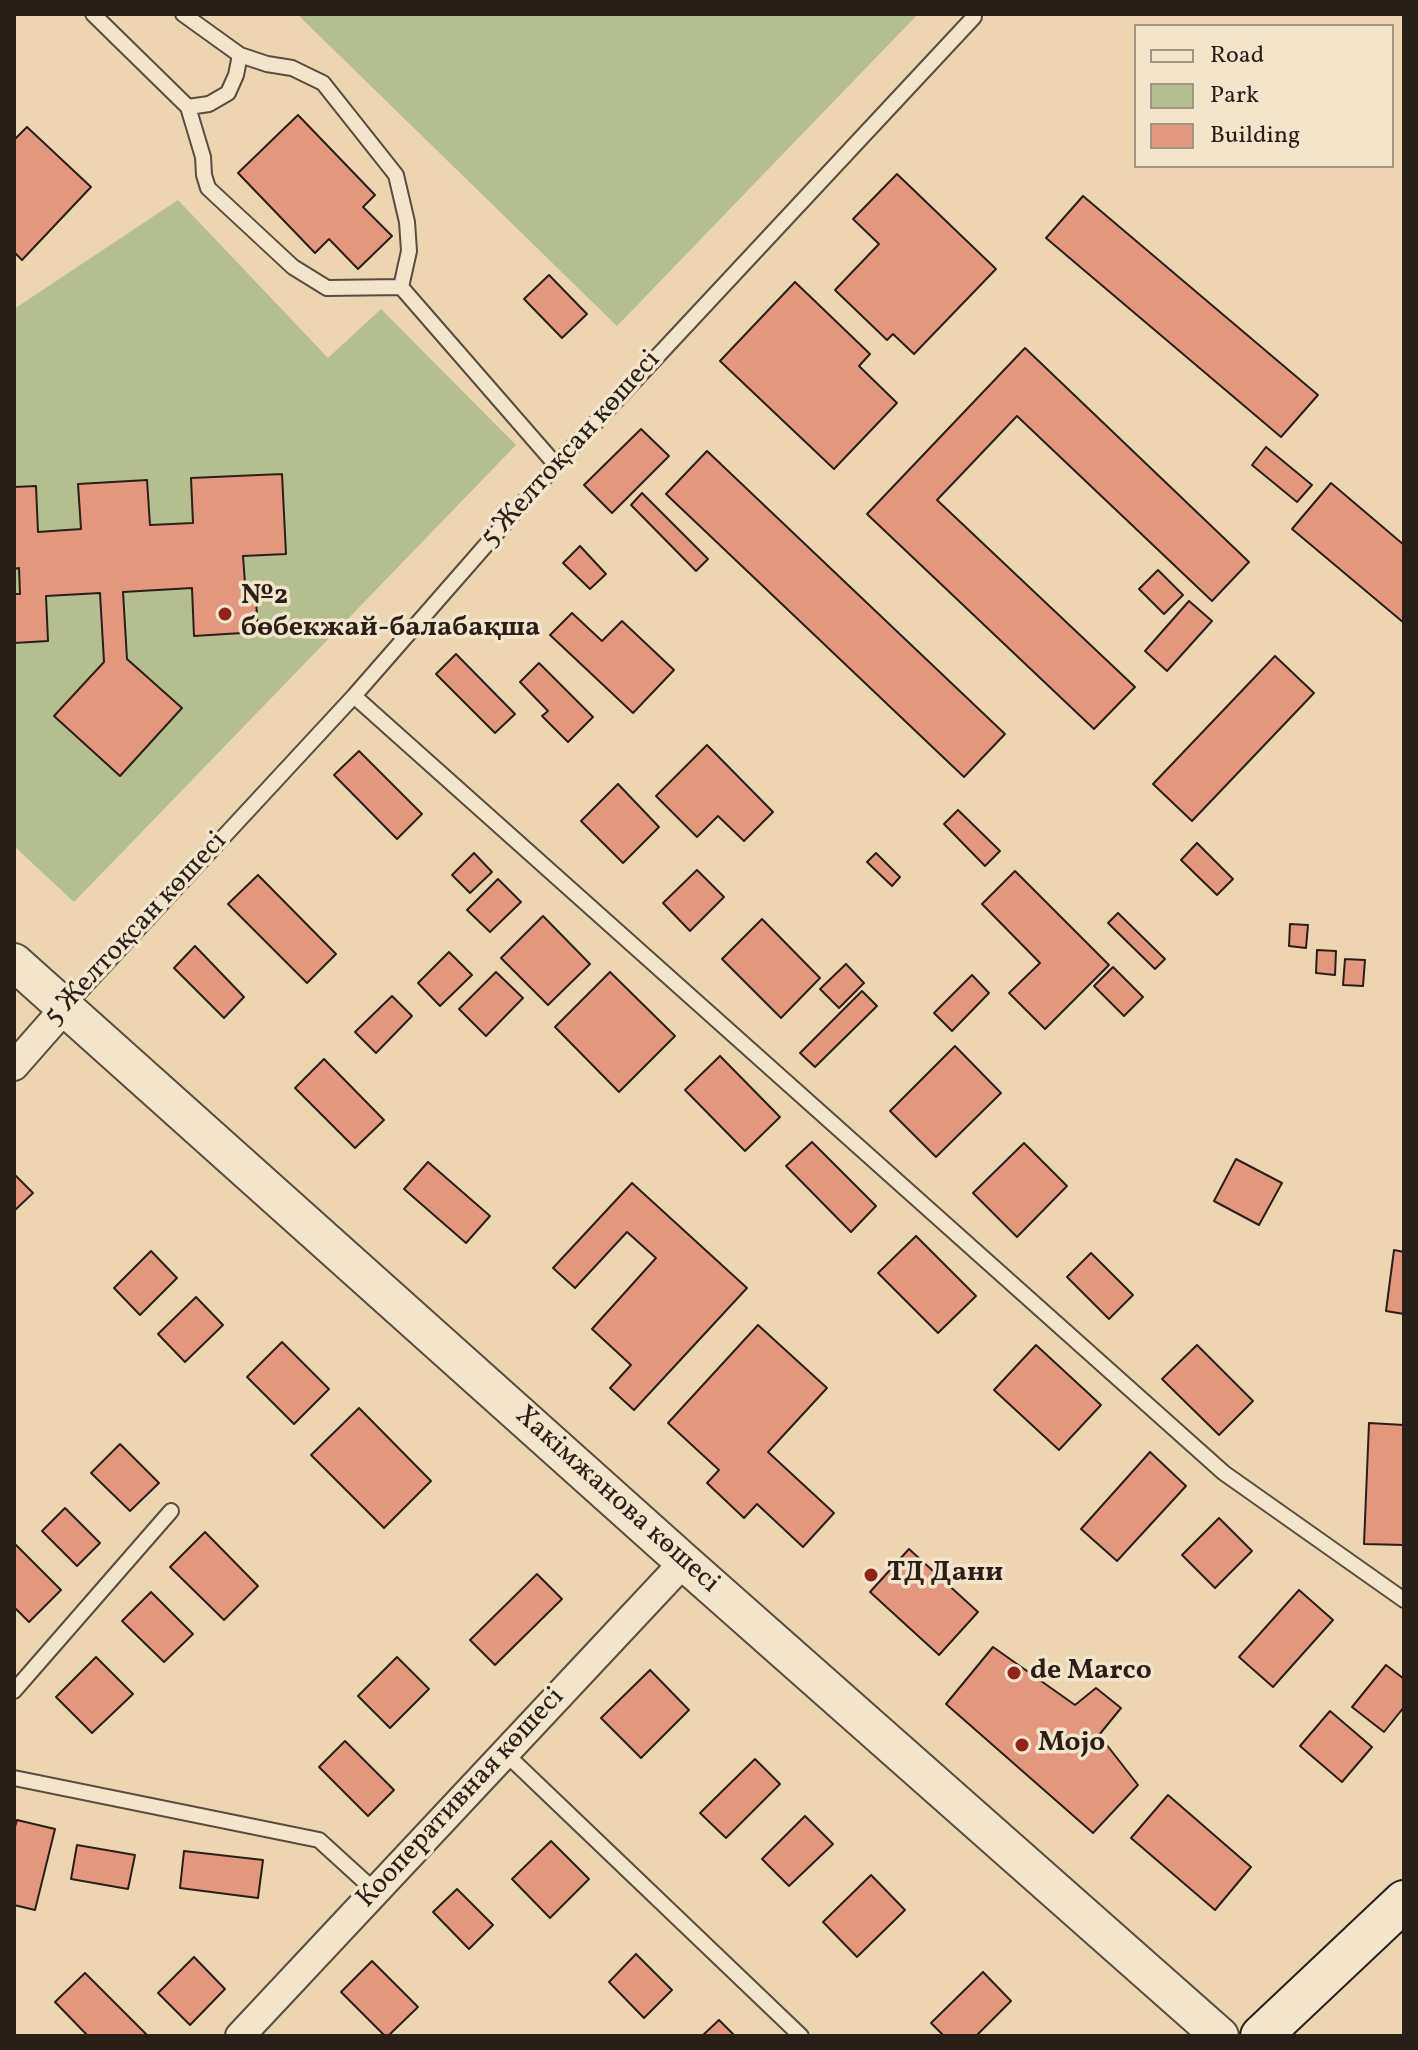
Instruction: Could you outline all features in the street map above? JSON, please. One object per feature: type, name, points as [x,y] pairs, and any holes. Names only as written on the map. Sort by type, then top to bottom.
[{"type":"main road","points":[[1261,2036],[1404,1901]]},
{"type":"street","name":"Хакімжанова көшесі","points":[[14,962],[684,1562],[1220,2036]]},
{"type":"street","name":"5 Желтоқсан көшесі","points":[[14,1066],[65,1008]]},
{"type":"street","name":"Кооперативная көшесі","points":[[240,2036],[684,1562]]},
{"type":"lane","points":[[93,14],[188,107],[203,157],[208,188],[293,267],[327,288],[401,287],[556,465]]},
{"type":"lane","points":[[190,16],[240,55],[292,68],[323,83],[396,175],[407,222],[409,251],[401,287]]},
{"type":"lane","name":"5 Желтоқсан көшесі","points":[[65,1008],[354,696],[556,465],[974,17]]},
{"type":"lane","points":[[188,107],[209,104],[228,93],[240,55]]},
{"type":"lane","points":[[354,696],[1224,1473],[1404,1600]]},
{"type":"lane","points":[[14,1691],[171,1511]]},
{"type":"lane","points":[[505,1753],[801,2036]]},
{"type":"lane","points":[[14,1778],[319,1840],[375,1891]]},
{"type":"green space","points":[[297,14],[918,14],[617,326]]},
{"type":"green space","points":[[178,200],[328,358],[381,309],[516,445],[74,902],[14,846],[14,309]]},
{"type":"building","points":[[298,115],[375,195],[363,207],[392,236],[358,269],[329,239],[315,253],[238,173]]},
{"type":"building","points":[[27,127],[91,187],[22,260],[14,252],[14,140]]},
{"type":"building","points":[[897,174],[996,269],[914,354],[893,334],[887,340],[835,290],[879,244],[853,219]]},
{"type":"building","points":[[1083,196],[1318,395],[1281,437],[1046,238]]},
{"type":"building","points":[[549,275],[587,314],[562,338],[524,299]]},
{"type":"building","points":[[795,282],[870,354],[859,366],[897,403],[834,469],[720,361]]},
{"type":"building","points":[[1025,348],[1249,562],[1212,601],[1017,416],[937,500],[1135,687],[1094,729],[867,514]]},
{"type":"building","points":[[641,429],[669,456],[612,513],[584,485]]},
{"type":"building","points":[[1266,447],[1312,485],[1297,502],[1252,465]]},
{"type":"building","points":[[707,451],[1005,734],[964,777],[666,494]]},
{"type":"building","name":"№2 бөбекжай-балабақша","points":[[282,474],[286,554],[243,556],[245,584],[255,583],[258,632],[194,636],[192,588],[123,592],[127,659],[182,708],[120,776],[54,716],[104,662],[100,593],[46,596],[48,641],[14,643],[14,594],[20,594],[19,568],[14,569],[14,487],[36,486],[38,532],[81,529],[78,484],[147,480],[150,525],[193,523],[191,478]]},
{"type":"building","points":[[1331,483],[1404,545],[1404,623],[1292,529]]},
{"type":"building","points":[[642,493],[708,559],[696,571],[631,505]]},
{"type":"building","points":[[580,546],[606,574],[590,589],[563,563]]},
{"type":"building","points":[[1158,570],[1183,595],[1164,614],[1139,589]]},
{"type":"building","points":[[1189,601],[1212,621],[1167,671],[1145,651]]},
{"type":"building","points":[[572,613],[602,641],[622,621],[674,670],[633,713],[550,635]]},
{"type":"building","points":[[456,654],[515,714],[495,733],[436,674]]},
{"type":"building","points":[[1275,656],[1314,693],[1192,821],[1153,784]]},
{"type":"building","points":[[539,663],[593,717],[568,742],[542,716],[548,711],[520,682]]},
{"type":"building","points":[[707,745],[773,812],[744,841],[718,816],[697,837],[656,796]]},
{"type":"building","points":[[359,751],[422,814],[397,839],[334,775]]},
{"type":"building","points":[[618,784],[659,827],[623,863],[581,821]]},
{"type":"building","points":[[958,810],[1000,851],[985,866],[944,824]]},
{"type":"building","points":[[1197,843],[1233,879],[1217,895],[1181,860]]},
{"type":"building","points":[[474,853],[492,872],[470,893],[452,875]]},
{"type":"building","points":[[876,853],[900,877],[892,886],[867,862]]},
{"type":"building","points":[[697,870],[724,897],[690,931],[663,903]]},
{"type":"building","points":[[1015,871],[1109,965],[1045,1029],[1009,993],[1040,963],[982,904]]},
{"type":"building","points":[[258,875],[336,954],[307,983],[228,904]]},
{"type":"building","points":[[498,879],[521,902],[490,932],[467,910]]},
{"type":"building","points":[[1118,913],[1165,959],[1155,969],[1108,923]]},
{"type":"building","points":[[543,916],[590,964],[548,1005],[501,958]]},
{"type":"building","points":[[762,919],[820,978],[781,1018],[722,959]]},
{"type":"building","points":[[1290,924],[1308,925],[1306,948],[1289,946]]},
{"type":"building","points":[[195,946],[244,997],[224,1018],[174,968]]},
{"type":"building","points":[[1317,950],[1336,951],[1335,975],[1316,973]]},
{"type":"building","points":[[449,952],[472,975],[440,1006],[418,983]]},
{"type":"building","points":[[1345,959],[1365,960],[1363,986],[1343,985]]},
{"type":"building","points":[[846,964],[864,983],[839,1008],[820,989]]},
{"type":"building","points":[[1113,967],[1143,997],[1124,1016],[1094,986]]},
{"type":"building","points":[[496,972],[523,998],[486,1036],[459,1009]]},
{"type":"building","points":[[610,972],[675,1036],[619,1092],[555,1027]]},
{"type":"building","points":[[972,975],[989,993],[952,1031],[934,1013]]},
{"type":"building","points":[[862,991],[877,1006],[815,1067],[800,1053]]},
{"type":"building","points":[[392,996],[412,1016],[376,1053],[355,1032]]},
{"type":"building","points":[[955,1046],[1001,1093],[936,1157],[890,1111]]},
{"type":"building","points":[[720,1056],[780,1117],[745,1151],[685,1090]]},
{"type":"building","points":[[324,1059],[384,1120],[355,1148],[295,1088]]},
{"type":"building","points":[[812,1142],[876,1206],[851,1232],[786,1166]]},
{"type":"building","points":[[1024,1143],[1067,1186],[1017,1237],[973,1193]]},
{"type":"building","points":[[1236,1159],[1282,1183],[1259,1225],[1214,1201]]},
{"type":"building","points":[[428,1162],[490,1216],[466,1243],[404,1189]]},
{"type":"building","points":[[14,1174],[33,1193],[14,1211]]},
{"type":"building","points":[[632,1183],[747,1288],[634,1410],[610,1388],[631,1365],[592,1329],[656,1258],[627,1232],[575,1288],[553,1268]]},
{"type":"building","points":[[916,1236],[976,1296],[938,1333],[878,1273]]},
{"type":"building","points":[[1394,1250],[1404,1252],[1404,1314],[1386,1311]]},
{"type":"building","points":[[151,1251],[177,1278],[140,1315],[114,1288]]},
{"type":"building","points":[[1091,1253],[1133,1295],[1109,1319],[1067,1277]]},
{"type":"building","points":[[196,1297],[223,1325],[185,1362],[158,1334]]},
{"type":"building","points":[[758,1325],[827,1388],[768,1452],[834,1513],[803,1547],[757,1504],[744,1518],[707,1483],[719,1470],[668,1423]]},
{"type":"building","points":[[282,1342],[329,1389],[294,1424],[247,1377]]},
{"type":"building","points":[[1036,1345],[1101,1405],[1059,1450],[994,1390]]},
{"type":"building","points":[[1197,1345],[1253,1401],[1219,1435],[1162,1379]]},
{"type":"building","points":[[359,1408],[431,1481],[384,1528],[311,1455]]},
{"type":"building","points":[[1369,1423],[1404,1425],[1404,1545],[1364,1544]]},
{"type":"building","points":[[120,1444],[159,1483],[130,1511],[91,1473]]},
{"type":"building","points":[[1150,1452],[1186,1486],[1117,1561],[1081,1529]]},
{"type":"building","points":[[65,1508],[100,1543],[77,1566],[42,1531]]},
{"type":"building","points":[[1219,1518],[1252,1551],[1215,1588],[1182,1555]]},
{"type":"building","points":[[205,1532],[258,1586],[224,1620],[170,1567]]},
{"type":"building","points":[[14,1543],[61,1590],[29,1622],[14,1607]]},
{"type":"building","points":[[909,1549],[978,1612],[939,1655],[870,1592]]},
{"type":"building","points":[[537,1574],[562,1599],[495,1665],[470,1640]]},
{"type":"building","points":[[1299,1590],[1333,1620],[1273,1687],[1239,1657]]},
{"type":"building","points":[[151,1592],[193,1634],[164,1662],[122,1621]]},
{"type":"building","points":[[993,1647],[1075,1705],[1096,1688],[1121,1708],[1099,1735],[1138,1785],[1093,1833],[946,1704]]},
{"type":"building","points":[[96,1657],[133,1694],[92,1733],[56,1697]]},
{"type":"building","points":[[397,1657],[429,1689],[390,1728],[358,1696]]},
{"type":"building","points":[[1386,1665],[1404,1679],[1404,1707],[1384,1732],[1352,1707]]},
{"type":"building","points":[[650,1670],[689,1710],[641,1758],[601,1718]]},
{"type":"building","points":[[1330,1711],[1372,1747],[1342,1782],[1300,1746]]},
{"type":"building","points":[[345,1741],[394,1790],[368,1816],[319,1767]]},
{"type":"building","points":[[755,1759],[780,1784],[726,1838],[700,1813]]},
{"type":"building","points":[[1168,1795],[1251,1867],[1215,1910],[1131,1838]]},
{"type":"building","points":[[805,1816],[833,1844],[789,1886],[762,1859]]},
{"type":"building","points":[[17,1820],[55,1829],[35,1910],[14,1905],[14,1830]]},
{"type":"building","points":[[551,1841],[589,1879],[550,1918],[512,1879]]},
{"type":"building","points":[[77,1845],[135,1855],[128,1889],[71,1879]]},
{"type":"building","points":[[184,1851],[263,1860],[258,1898],[180,1888]]},
{"type":"building","points":[[871,1875],[905,1910],[857,1957],[823,1922]]},
{"type":"building","points":[[457,1889],[493,1925],[469,1949],[433,1912]]},
{"type":"building","points":[[636,1954],[672,1990],[644,2018],[609,1982]]},
{"type":"building","points":[[194,1957],[225,1989],[190,2025],[158,1993]]},
{"type":"building","points":[[372,1961],[418,2007],[388,2036],[341,1992]]},
{"type":"building","points":[[983,1972],[1011,2001],[976,2036],[944,2036],[931,2023]]},
{"type":"building","points":[[85,1973],[148,2036],[88,2036],[55,2002]]},
{"type":"building","points":[[719,2020],[735,2036],[702,2036]]},
{"type":"place","name":"№2 бөбекжай-балабақша","points":[[225,614]]},
{"type":"place","name":"ТД Дани","points":[[871,1575]]},
{"type":"place","name":"de Marco","points":[[1014,1673]]},
{"type":"place","name":"Mojo","points":[[1022,1745]]}]
